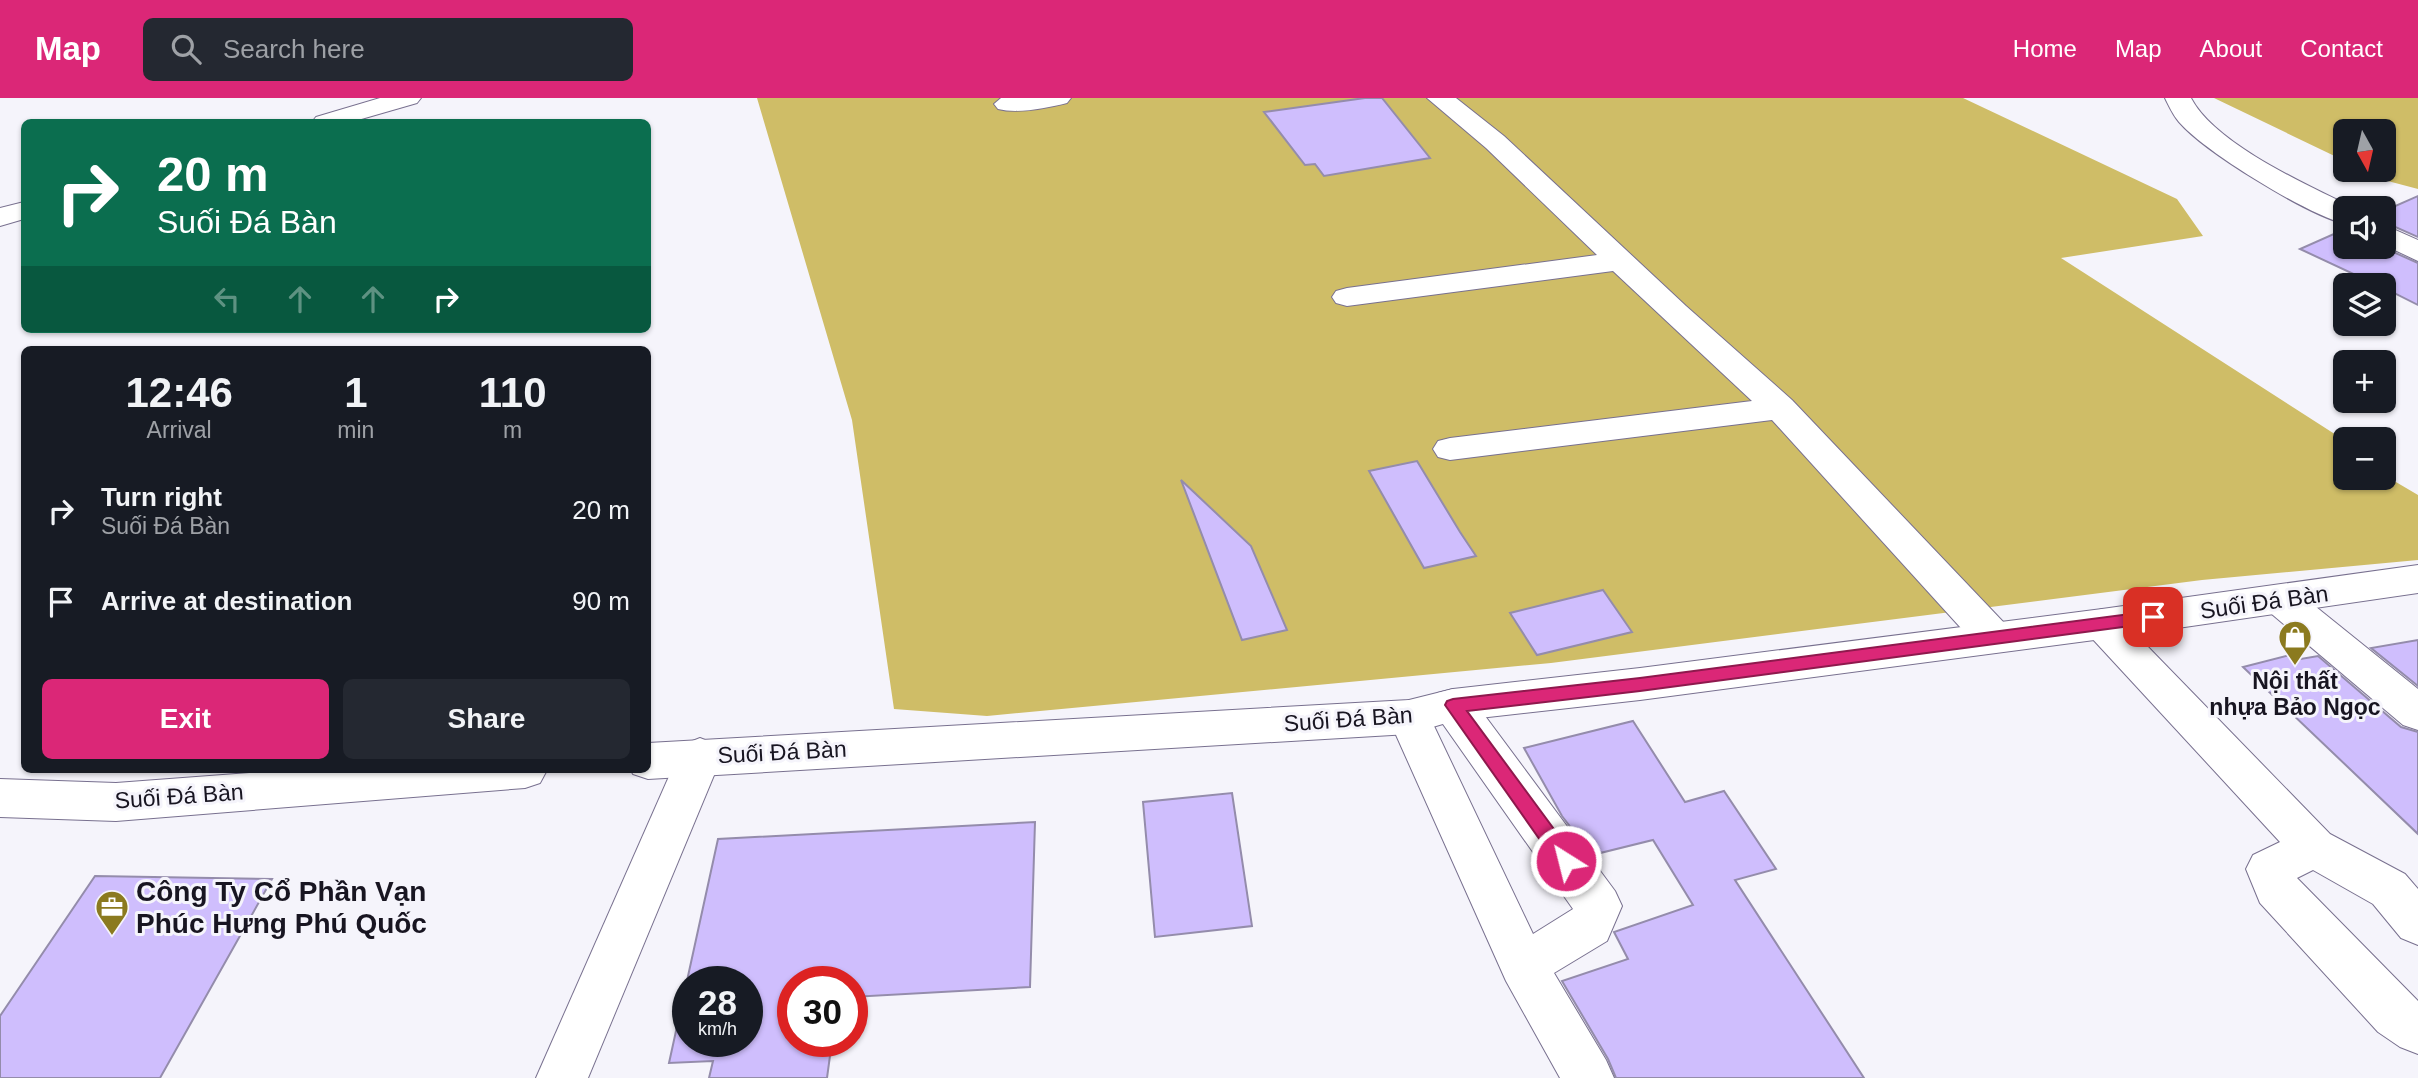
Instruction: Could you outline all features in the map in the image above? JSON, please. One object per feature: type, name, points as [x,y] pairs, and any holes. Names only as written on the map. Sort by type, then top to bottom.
[{"type":"street","points":[[335,119],[408,98]]},
{"type":"street","points":[[1007,104],[1058,98]]},
{"type":"street","points":[[1440,98],[1495,142],[1780,408],[1994,638]]},
{"type":"street","points":[[2178,98],[2188,117],[2215,140],[2283,184],[2333,209]]},
{"type":"street","points":[[0,217],[21,211]]},
{"type":"street","points":[[2396,240],[2418,252]]},
{"type":"street","points":[[1347,297],[1620,261]]},
{"type":"street","points":[[1450,449],[1780,408]]},
{"type":"street","name":"Suối Đá Bàn","points":[[651,761],[1409,717],[1453,705],[1640,684],[2102,624],[2418,579]]},
{"type":"street","points":[[2281,600],[2418,713]]},
{"type":"street","points":[[2102,624],[2314,848],[2389,889],[2418,923]]},
{"type":"street","points":[[1453,705],[1598,906],[1590,926],[1523,965]]},
{"type":"street","points":[[1409,717],[1523,965],[1588,1078]]},
{"type":"street","points":[[562,1078],[700,757]]},
{"type":"street","name":"Suối Đá Bàn","points":[[0,798],[116,802],[487,773]]},
{"type":"street","points":[[2314,848],[2269,869],[2276,888],[2411,1016]]},
{"type":"shaded area","points":[[757,98],[1963,98],[2177,199],[2203,236],[2061,258],[2333,433],[2333,490],[2396,490],[2396,482],[2418,495],[2418,560],[2202,580],[1551,663],[987,716],[894,709],[852,420]]},
{"type":"shaded area","points":[[2214,98],[2418,98],[2418,189],[2392,182],[2396,182],[2396,119],[2333,119],[2333,155]]},
{"type":"building","points":[[1382,98],[1430,158],[1324,176],[1315,164],[1305,165],[1264,112]]},
{"type":"building","points":[[2418,196],[2418,237],[2396,227],[2396,206]]},
{"type":"building","points":[[2333,234],[2333,259],[2396,259],[2396,253],[2418,263],[2418,305],[2396,294],[2396,273],[2351,273],[2300,249]]},
{"type":"building","points":[[1417,461],[1476,556],[1424,568],[1369,471]]},
{"type":"building","points":[[1181,480],[1251,546],[1287,630],[1242,640]]},
{"type":"building","points":[[1603,590],[1632,632],[1537,655],[1510,613]]},
{"type":"building","points":[[2418,640],[2418,686],[2371,648]]},
{"type":"building","points":[[2290,655],[2295,660],[2318,656],[2401,727],[2418,732],[2418,834],[2243,667]]},
{"type":"building","points":[[1633,721],[1685,802],[1724,791],[1776,869],[1735,880],[1864,1078],[1616,1078],[1608,1059],[1562,981],[1628,959],[1614,932],[1693,905],[1653,840],[1592,855],[1562,816],[1524,748]]},
{"type":"building","points":[[1232,793],[1252,926],[1155,937],[1143,802]]},
{"type":"building","points":[[1035,822],[1030,987],[868,996],[868,966],[777,966],[777,1057],[830,1057],[827,1078],[709,1078],[713,1061],[669,1063],[672,1049],[672,1057],[763,1057],[763,966],[690,966],[718,839]]},
{"type":"building","points":[[95,876],[272,879],[160,1078],[0,1078],[0,1016]]},
{"type":"place","name":"Nội thất nhựa Bảo Ngọc","points":[[2295,667]]},
{"type":"place","name":"Công Ty Cổ Phần Vạn Phúc Hưng Phú Quốc","points":[[112,937]]},
{"type":"route","points":[[1566,861],[1453,705],[1640,684],[2153,617]]}]
